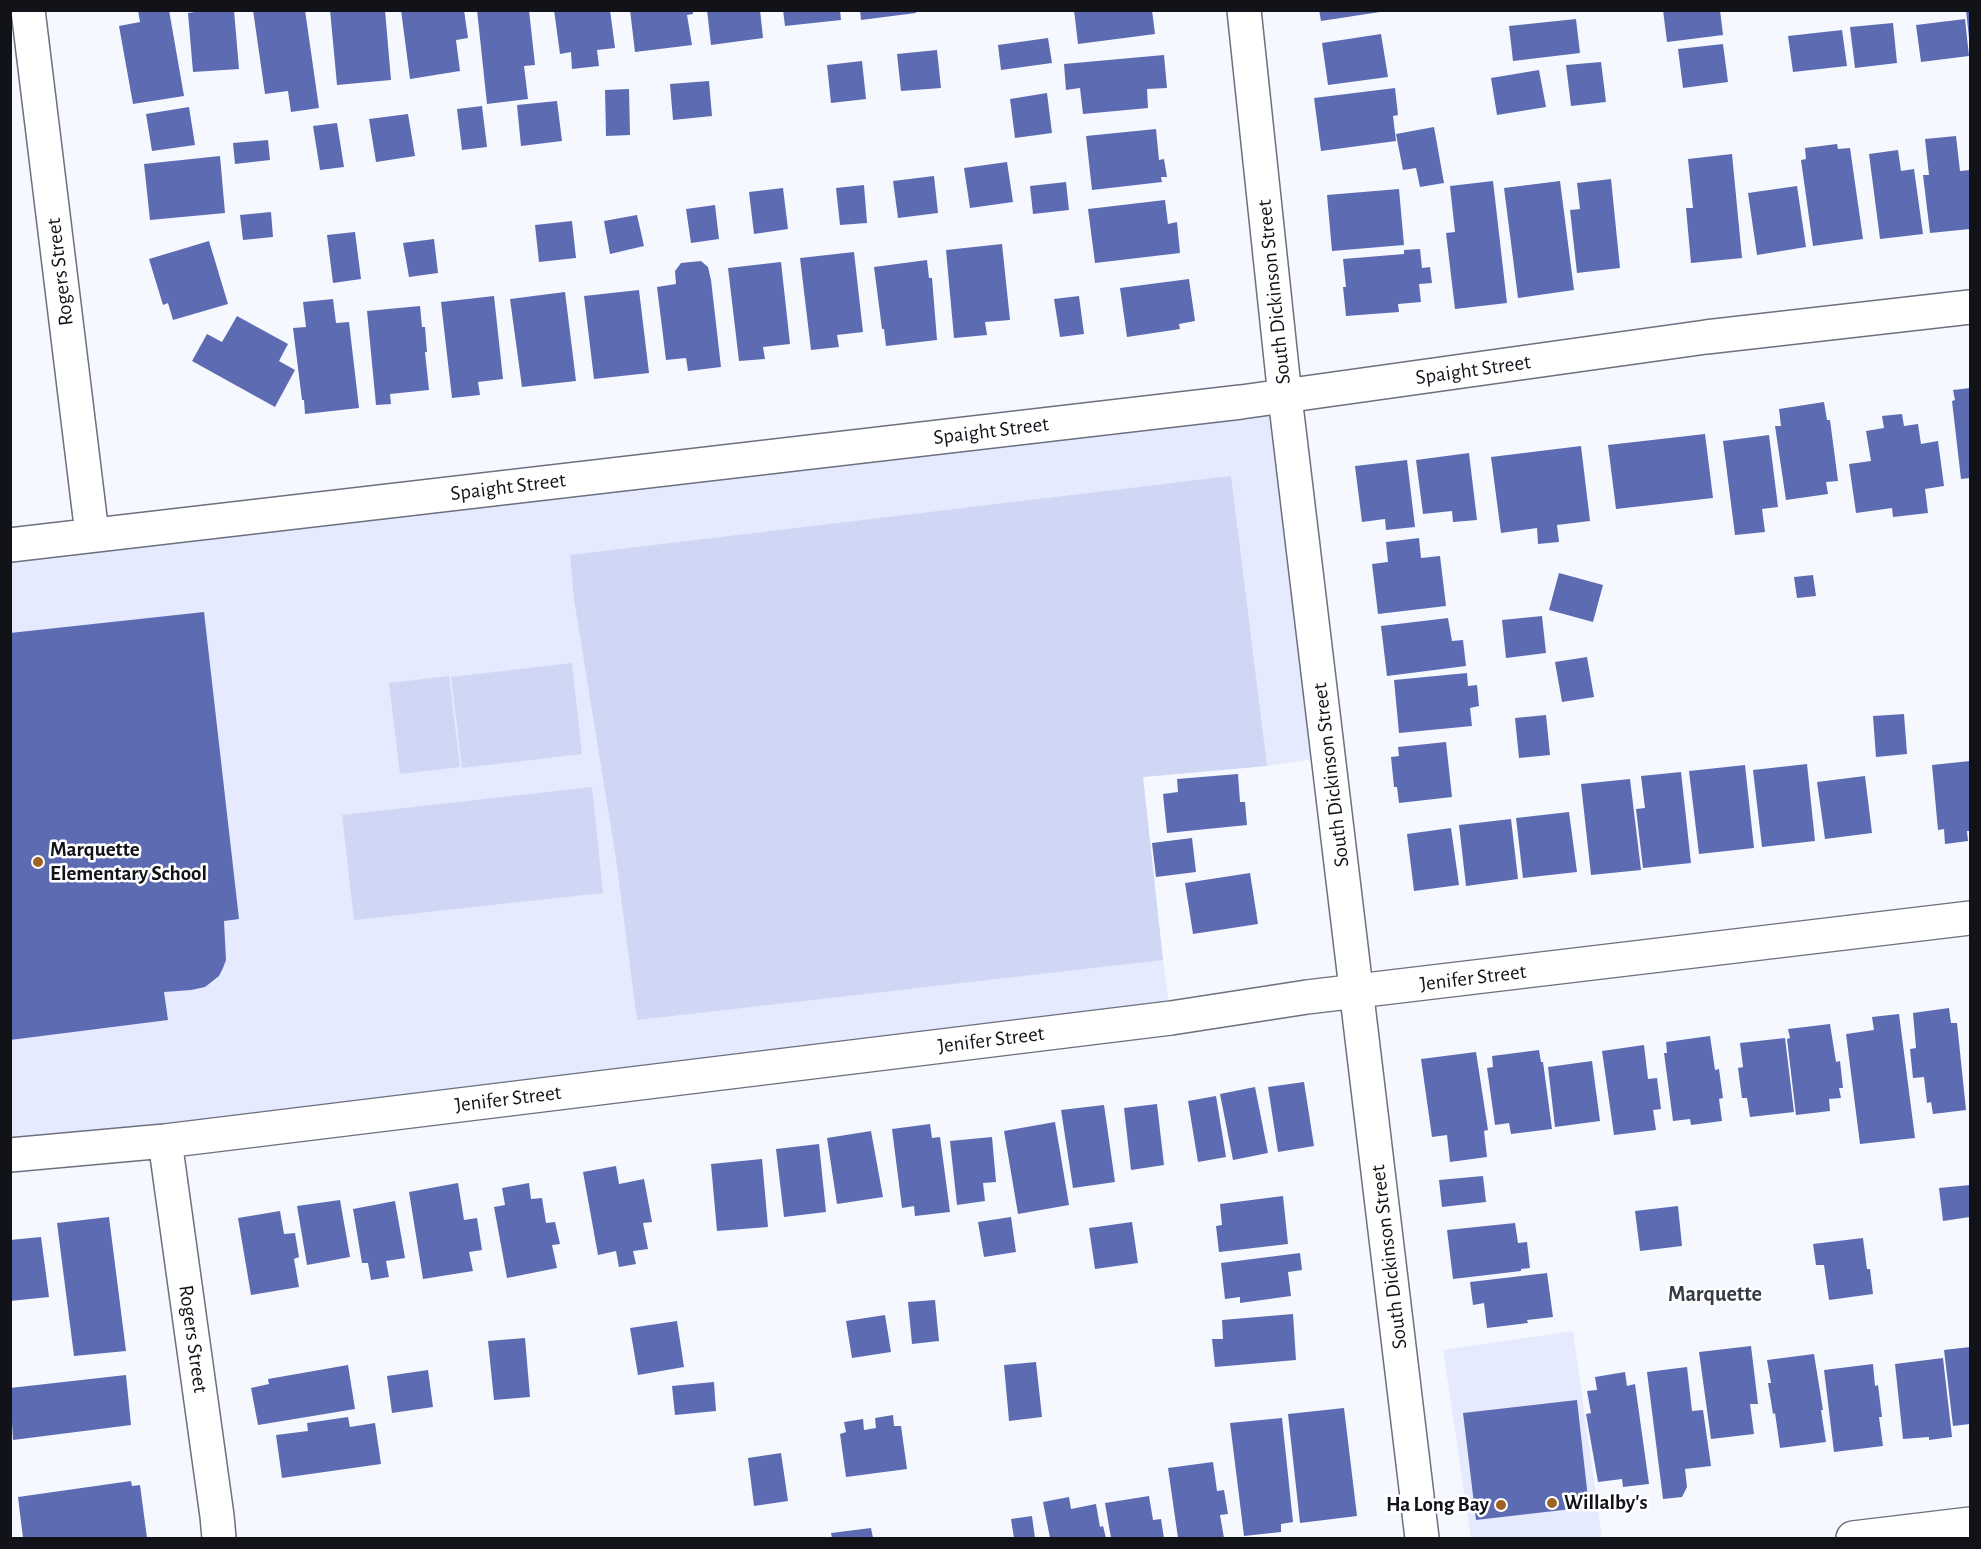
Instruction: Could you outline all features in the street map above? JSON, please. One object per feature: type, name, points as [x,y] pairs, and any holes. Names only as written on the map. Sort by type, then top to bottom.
[{"type":"street","name":"Rogers Street","points":[[28,10],[92,534]]},
{"type":"street","name":"South Dickinson Street","points":[[1244,10],[1285,397],[1422,1539]]},
{"type":"street","name":"Spaight Street","points":[[10,544],[1285,397],[1706,337],[1971,307]]},
{"type":"street","name":"Jenifer Street","points":[[10,1155],[165,1141],[1159,1020],[1357,991],[1971,918]]},
{"type":"street","name":"Rogers Street","points":[[165,1141],[219,1539]]},
{"type":"street","points":[[1853,1539],[1971,1524]]},
{"type":"shaded area","points":[[1285,397],[1329,757],[1267,766],[1143,777],[1171,1018],[11,1155],[10,545]]},
{"type":"shaded area","points":[[1231,476],[1267,766],[1143,777],[1163,960],[637,1020],[616,859],[574,599],[570,555]]},
{"type":"shaded area","points":[[572,663],[582,754],[462,768],[451,677]]},
{"type":"shaded area","points":[[449,676],[460,767],[400,774],[389,683]]},
{"type":"shaded area","points":[[592,787],[603,893],[354,920],[342,815]]},
{"type":"shaded area","points":[[1573,1331],[1602,1538],[1471,1538],[1443,1350]]},
{"type":"building","points":[[138,10],[169,10],[184,96],[133,104],[119,26],[140,22]]},
{"type":"building","points":[[234,10],[239,69],[193,72],[188,13]]},
{"type":"building","points":[[253,10],[305,10],[319,108],[291,112],[288,91],[265,94]]},
{"type":"building","points":[[330,10],[385,10],[391,80],[337,85]]},
{"type":"building","points":[[401,10],[464,10],[468,38],[456,40],[460,71],[410,79]]},
{"type":"building","points":[[477,10],[529,10],[535,65],[524,66],[528,99],[487,104]]},
{"type":"building","points":[[554,10],[610,10],[615,48],[597,50],[599,66],[572,69],[571,52],[560,54]]},
{"type":"building","points":[[630,10],[693,10],[693,14],[687,15],[692,45],[635,52]]},
{"type":"building","points":[[707,10],[760,10],[763,38],[711,45]]},
{"type":"building","points":[[783,10],[840,10],[841,20],[785,26]]},
{"type":"building","points":[[860,10],[916,10],[916,13],[861,20]]},
{"type":"building","points":[[1074,10],[1152,10],[1155,34],[1078,44]]},
{"type":"building","points":[[1319,10],[1380,10],[1380,12],[1321,21]]},
{"type":"building","points":[[1663,10],[1720,10],[1723,35],[1667,42]]},
{"type":"building","points":[[1966,10],[1970,10],[1970,38],[1969,38]]},
{"type":"building","points":[[1576,19],[1580,53],[1513,61],[1509,26]]},
{"type":"building","points":[[1965,19],[1969,56],[1921,62],[1916,25]]},
{"type":"building","points":[[1893,23],[1897,63],[1855,68],[1850,27]]},
{"type":"building","points":[[1842,30],[1847,66],[1793,72],[1788,36]]},
{"type":"building","points":[[1381,34],[1388,77],[1328,85],[1322,43]]},
{"type":"building","points":[[1048,38],[1052,63],[1001,70],[998,45]]},
{"type":"building","points":[[1723,44],[1728,82],[1683,88],[1678,49]]},
{"type":"building","points":[[937,50],[941,88],[901,91],[897,54]]},
{"type":"building","points":[[1164,55],[1167,88],[1147,89],[1148,108],[1083,114],[1080,88],[1066,90],[1064,64]]},
{"type":"building","points":[[862,61],[866,99],[831,103],[827,65]]},
{"type":"building","points":[[1601,62],[1606,102],[1571,106],[1566,65]]},
{"type":"building","points":[[1539,70],[1546,107],[1497,115],[1491,78]]},
{"type":"building","points":[[709,81],[712,116],[673,120],[670,84]]},
{"type":"building","points":[[1395,88],[1398,115],[1393,116],[1396,141],[1321,151],[1314,98]]},
{"type":"building","points":[[629,89],[630,135],[606,136],[605,90]]},
{"type":"building","points":[[1047,93],[1052,133],[1015,138],[1010,99]]},
{"type":"building","points":[[557,101],[562,141],[521,146],[517,105]]},
{"type":"building","points":[[482,106],[487,147],[462,150],[457,109]]},
{"type":"building","points":[[189,107],[195,145],[152,151],[146,114]]},
{"type":"building","points":[[408,114],[415,156],[376,162],[369,119]]},
{"type":"building","points":[[337,123],[344,167],[320,170],[313,126]]},
{"type":"building","points":[[1434,127],[1444,183],[1420,187],[1416,168],[1403,170],[1396,134]]},
{"type":"building","points":[[1156,129],[1159,160],[1164,159],[1167,177],[1161,177],[1162,182],[1092,190],[1086,136]]},
{"type":"building","points":[[1956,136],[1960,171],[1970,170],[1970,229],[1930,233],[1923,175],[1929,175],[1925,139]]},
{"type":"building","points":[[268,140],[270,160],[235,164],[233,143]]},
{"type":"building","points":[[1837,144],[1838,149],[1850,148],[1863,239],[1813,246],[1801,160],[1806,159],[1805,148]]},
{"type":"building","points":[[1898,150],[1901,171],[1914,169],[1923,234],[1880,239],[1869,154]]},
{"type":"building","points":[[1732,154],[1742,258],[1691,263],[1686,208],[1693,208],[1688,159]]},
{"type":"building","points":[[220,156],[225,213],[150,220],[144,164]]},
{"type":"building","points":[[1007,162],[1013,202],[970,208],[964,168]]},
{"type":"building","points":[[934,176],[938,213],[898,218],[893,181]]},
{"type":"building","points":[[1611,179],[1620,268],[1577,273],[1570,210],[1580,209],[1577,183]]},
{"type":"building","points":[[1493,181],[1507,303],[1455,309],[1446,233],[1455,232],[1450,186]]},
{"type":"building","points":[[1560,181],[1574,290],[1518,298],[1504,188]]},
{"type":"building","points":[[1066,182],[1069,210],[1033,214],[1030,186]]},
{"type":"building","points":[[864,185],[867,223],[840,225],[836,188]]},
{"type":"building","points":[[1797,186],[1806,247],[1757,255],[1748,193]]},
{"type":"building","points":[[783,188],[788,229],[754,234],[749,192]]},
{"type":"building","points":[[1399,189],[1404,245],[1332,251],[1327,195]]},
{"type":"building","points":[[1165,200],[1168,224],[1177,222],[1180,253],[1095,263],[1088,209]]},
{"type":"building","points":[[715,205],[719,239],[691,243],[686,209]]},
{"type":"building","points":[[271,212],[273,237],[243,240],[240,215]]},
{"type":"building","points":[[637,215],[644,246],[610,254],[604,221]]},
{"type":"building","points":[[572,221],[576,258],[539,262],[535,225]]},
{"type":"building","points":[[355,232],[361,279],[333,283],[327,235]]},
{"type":"building","points":[[434,239],[438,273],[409,277],[403,243]]},
{"type":"building","points":[[209,241],[228,304],[173,320],[168,303],[163,305],[149,259]]},
{"type":"building","points":[[1002,244],[1010,320],[985,322],[987,335],[954,338],[946,250]]},
{"type":"building","points":[[1420,249],[1422,268],[1430,267],[1432,283],[1419,284],[1421,302],[1398,304],[1399,312],[1346,316],[1343,259],[1404,254],[1404,250]]},
{"type":"building","points":[[854,252],[863,332],[837,335],[839,347],[811,350],[800,258]]},
{"type":"building","points":[[927,260],[929,278],[932,278],[937,340],[886,346],[874,267]]},
{"type":"building","points":[[701,261],[708,267],[711,280],[721,367],[688,371],[686,358],[666,360],[657,287],[676,284],[675,271],[681,263]]},
{"type":"building","points":[[781,262],[790,344],[763,347],[765,359],[739,361],[728,268]]},
{"type":"building","points":[[1189,279],[1195,321],[1179,324],[1180,329],[1127,337],[1120,288]]},
{"type":"building","points":[[639,290],[649,373],[594,379],[584,296]]},
{"type":"building","points":[[565,292],[576,381],[522,387],[510,299]]},
{"type":"building","points":[[494,296],[503,379],[478,382],[480,395],[452,398],[441,302]]},
{"type":"building","points":[[1079,296],[1084,334],[1060,337],[1054,299]]},
{"type":"building","points":[[333,299],[336,323],[349,322],[359,408],[305,414],[293,328],[306,327],[303,302]]},
{"type":"building","points":[[420,306],[422,327],[425,327],[429,390],[390,394],[391,404],[376,405],[367,311]]},
{"type":"building","points":[[237,316],[288,344],[279,361],[295,370],[275,407],[192,361],[207,334],[222,342]]},
{"type":"building","points":[[1970,388],[1970,478],[1961,479],[1952,401],[1955,400],[1953,390]]},
{"type":"building","points":[[1824,402],[1827,420],[1830,420],[1838,481],[1826,482],[1828,494],[1786,500],[1775,426],[1781,426],[1779,409]]},
{"type":"building","points":[[1902,414],[1904,426],[1918,424],[1921,444],[1938,441],[1944,486],[1925,489],[1928,513],[1893,517],[1892,508],[1856,513],[1849,464],[1871,461],[1866,431],[1884,428],[1882,416]]},
{"type":"building","points":[[1705,434],[1713,498],[1616,509],[1608,445]]},
{"type":"building","points":[[1769,435],[1778,507],[1762,509],[1765,532],[1735,535],[1723,441]]},
{"type":"building","points":[[1581,446],[1590,521],[1557,525],[1559,542],[1538,544],[1537,528],[1501,533],[1491,457]]},
{"type":"building","points":[[1469,453],[1477,520],[1453,522],[1452,511],[1423,514],[1416,460]]},
{"type":"building","points":[[1407,460],[1415,527],[1386,530],[1385,519],[1362,522],[1355,466]]},
{"type":"building","points":[[1419,538],[1421,558],[1440,556],[1446,606],[1378,614],[1372,564],[1388,562],[1386,542]]},
{"type":"building","points":[[1559,573],[1603,585],[1593,622],[1549,610]]},
{"type":"building","points":[[1813,575],[1816,596],[1797,598],[1794,577]]},
{"type":"building","points":[[204,612],[239,919],[224,921],[226,960],[223,968],[219,976],[205,987],[164,992],[168,1020],[10,1040],[10,633]]},
{"type":"building","points":[[1542,616],[1546,653],[1506,658],[1502,620]]},
{"type":"building","points":[[1448,618],[1452,641],[1463,640],[1466,666],[1387,676],[1381,626]]},
{"type":"building","points":[[1587,657],[1594,697],[1562,702],[1555,662]]},
{"type":"building","points":[[1467,673],[1468,686],[1477,685],[1479,706],[1470,708],[1472,726],[1399,733],[1394,680]]},
{"type":"building","points":[[1904,714],[1907,754],[1876,757],[1873,716]]},
{"type":"building","points":[[1546,715],[1550,755],[1519,758],[1515,718]]},
{"type":"building","points":[[1446,742],[1452,797],[1399,803],[1397,787],[1394,787],[1391,757],[1399,756],[1398,747]]},
{"type":"building","points":[[1970,761],[1968,841],[1945,844],[1944,829],[1938,830],[1932,765]]},
{"type":"building","points":[[1807,764],[1815,841],[1762,847],[1753,770]]},
{"type":"building","points":[[1745,765],[1754,848],[1699,854],[1689,771]]},
{"type":"building","points":[[1681,772],[1691,863],[1643,868],[1636,809],[1645,808],[1641,776]]},
{"type":"building","points":[[1238,774],[1240,802],[1245,802],[1247,825],[1167,833],[1163,794],[1178,792],[1177,779]]},
{"type":"building","points":[[1865,776],[1872,833],[1825,839],[1817,782]]},
{"type":"building","points":[[1630,779],[1641,870],[1591,875],[1581,784]]},
{"type":"building","points":[[1569,812],[1577,872],[1523,878],[1516,818]]},
{"type":"building","points":[[1511,819],[1518,879],[1466,886],[1459,825]]},
{"type":"building","points":[[1451,828],[1459,885],[1414,891],[1407,834]]},
{"type":"building","points":[[1192,838],[1196,872],[1156,877],[1152,843]]},
{"type":"building","points":[[1250,873],[1258,924],[1193,934],[1185,883]]},
{"type":"building","points":[[1949,1008],[1951,1023],[1957,1023],[1966,1110],[1933,1114],[1931,1102],[1927,1103],[1924,1077],[1913,1078],[1910,1049],[1916,1048],[1913,1013]]},
{"type":"building","points":[[1899,1014],[1915,1138],[1860,1144],[1846,1034],[1874,1030],[1872,1017]]},
{"type":"building","points":[[1830,1024],[1836,1062],[1840,1061],[1843,1088],[1839,1088],[1841,1098],[1829,1099],[1830,1111],[1796,1115],[1787,1039],[1790,1038],[1788,1029]]},
{"type":"building","points":[[1710,1036],[1715,1070],[1719,1069],[1723,1098],[1719,1099],[1722,1121],[1691,1125],[1690,1119],[1673,1121],[1664,1053],[1667,1053],[1666,1042]]},
{"type":"building","points":[[1785,1038],[1794,1112],[1750,1117],[1747,1098],[1742,1098],[1738,1068],[1743,1067],[1740,1043]]},
{"type":"building","points":[[1644,1045],[1648,1079],[1657,1078],[1661,1109],[1653,1110],[1656,1130],[1614,1135],[1602,1051]]},
{"type":"building","points":[[1539,1050],[1541,1062],[1543,1062],[1552,1129],[1511,1134],[1509,1123],[1495,1125],[1487,1068],[1493,1067],[1492,1056]]},
{"type":"building","points":[[1476,1052],[1488,1130],[1484,1131],[1487,1157],[1450,1162],[1447,1135],[1432,1137],[1421,1059]]},
{"type":"building","points":[[1592,1061],[1600,1121],[1555,1127],[1548,1067]]},
{"type":"building","points":[[1304,1082],[1314,1146],[1278,1152],[1268,1087]]},
{"type":"building","points":[[1255,1087],[1268,1153],[1233,1160],[1220,1094]]},
{"type":"building","points":[[1216,1096],[1226,1157],[1198,1162],[1188,1101]]},
{"type":"building","points":[[1157,1104],[1164,1165],[1131,1170],[1124,1108]]},
{"type":"building","points":[[1104,1105],[1115,1182],[1073,1188],[1061,1110]]},
{"type":"building","points":[[1055,1122],[1069,1205],[1018,1214],[1004,1131]]},
{"type":"building","points":[[930,1124],[932,1138],[940,1137],[950,1212],[915,1216],[914,1206],[902,1208],[892,1129]]},
{"type":"building","points":[[871,1131],[883,1197],[837,1204],[827,1138]]},
{"type":"building","points":[[992,1137],[996,1182],[983,1183],[985,1201],[957,1205],[950,1141]]},
{"type":"building","points":[[819,1144],[826,1212],[784,1217],[776,1149]]},
{"type":"building","points":[[762,1159],[768,1227],[717,1231],[711,1164]]},
{"type":"building","points":[[616,1166],[619,1184],[644,1179],[652,1222],[643,1223],[648,1249],[633,1251],[636,1264],[619,1267],[616,1251],[598,1255],[583,1172]]},
{"type":"building","points":[[1483,1176],[1486,1202],[1442,1207],[1439,1180]]},
{"type":"building","points":[[458,1183],[464,1220],[477,1218],[482,1250],[469,1252],[473,1271],[423,1279],[409,1192]]},
{"type":"building","points":[[529,1183],[531,1199],[542,1198],[546,1223],[555,1222],[560,1244],[552,1245],[557,1268],[507,1278],[494,1207],[505,1205],[502,1188]]},
{"type":"building","points":[[1970,1185],[1970,1217],[1943,1221],[1939,1188]]},
{"type":"building","points":[[1283,1196],[1288,1244],[1219,1252],[1216,1226],[1222,1225],[1220,1204]]},
{"type":"building","points":[[340,1200],[350,1257],[307,1265],[297,1206]]},
{"type":"building","points":[[395,1201],[405,1258],[386,1261],[389,1277],[371,1280],[368,1263],[362,1263],[353,1209]]},
{"type":"building","points":[[1678,1206],[1682,1246],[1640,1251],[1635,1211]]},
{"type":"building","points":[[280,1211],[284,1234],[295,1233],[299,1257],[294,1259],[299,1287],[251,1295],[238,1218]]},
{"type":"building","points":[[109,1217],[126,1351],[74,1356],[57,1223]]},
{"type":"building","points":[[1011,1217],[1016,1252],[984,1257],[978,1222]]},
{"type":"building","points":[[1132,1222],[1138,1263],[1095,1269],[1089,1228]]},
{"type":"building","points":[[1515,1223],[1518,1243],[1527,1242],[1530,1268],[1453,1279],[1447,1230]]},
{"type":"building","points":[[41,1237],[49,1297],[10,1301],[10,1240]]},
{"type":"building","points":[[1863,1238],[1873,1294],[1829,1300],[1824,1265],[1816,1265],[1813,1244]]},
{"type":"building","points":[[1300,1253],[1302,1270],[1288,1272],[1291,1296],[1240,1303],[1240,1297],[1225,1299],[1221,1263]]},
{"type":"building","points":[[1547,1273],[1553,1317],[1527,1320],[1528,1323],[1487,1328],[1484,1303],[1473,1305],[1470,1282]]},
{"type":"building","points":[[935,1300],[939,1341],[912,1344],[908,1302]]},
{"type":"building","points":[[1293,1314],[1296,1360],[1215,1367],[1212,1339],[1223,1339],[1222,1320]]},
{"type":"building","points":[[885,1315],[891,1352],[852,1358],[846,1321]]},
{"type":"building","points":[[677,1321],[684,1367],[638,1375],[630,1328]]},
{"type":"building","points":[[525,1338],[530,1397],[494,1400],[488,1341]]},
{"type":"building","points":[[1751,1346],[1758,1404],[1750,1404],[1754,1434],[1711,1439],[1699,1352]]},
{"type":"building","points":[[1970,1347],[1970,1424],[1953,1426],[1944,1350]]},
{"type":"building","points":[[1814,1354],[1826,1442],[1780,1448],[1768,1383],[1771,1383],[1767,1360]]},
{"type":"building","points":[[1943,1358],[1952,1437],[1929,1440],[1929,1437],[1903,1439],[1895,1364]]},
{"type":"building","points":[[1036,1362],[1042,1417],[1009,1421],[1004,1365]]},
{"type":"building","points":[[1873,1364],[1882,1417],[1879,1417],[1883,1446],[1834,1452],[1824,1370]]},
{"type":"building","points":[[348,1365],[355,1409],[258,1425],[251,1388],[269,1384],[268,1379]]},
{"type":"building","points":[[1687,1367],[1692,1411],[1703,1410],[1711,1466],[1685,1469],[1687,1487],[1682,1497],[1663,1499],[1647,1372]]},
{"type":"building","points":[[428,1370],[433,1407],[392,1413],[387,1376]]},
{"type":"building","points":[[1625,1372],[1627,1386],[1635,1384],[1649,1484],[1623,1487],[1622,1479],[1598,1482],[1586,1414],[1591,1413],[1587,1391],[1597,1390],[1595,1377]]},
{"type":"building","points":[[126,1375],[131,1425],[13,1440],[10,1388]]},
{"type":"building","points":[[714,1382],[716,1411],[675,1415],[672,1386]]},
{"type":"building","points":[[1577,1400],[1589,1507],[1476,1520],[1463,1413]]},
{"type":"building","points":[[1344,1408],[1357,1516],[1300,1523],[1288,1414]]},
{"type":"building","points":[[893,1415],[894,1426],[901,1426],[907,1469],[846,1477],[840,1434],[846,1432],[844,1422],[863,1419],[864,1430],[876,1428],[875,1418]]},
{"type":"building","points":[[348,1417],[350,1427],[375,1423],[381,1464],[282,1478],[276,1435],[308,1431],[307,1423]]},
{"type":"building","points":[[1282,1418],[1293,1522],[1281,1524],[1281,1532],[1244,1536],[1230,1423]]},
{"type":"building","points":[[781,1453],[788,1501],[754,1506],[748,1458]]},
{"type":"building","points":[[1213,1462],[1217,1491],[1224,1490],[1228,1514],[1220,1515],[1224,1538],[1178,1538],[1168,1468]]},
{"type":"building","points":[[131,1481],[132,1486],[140,1485],[147,1538],[23,1538],[18,1497]]},
{"type":"building","points":[[1149,1496],[1153,1520],[1161,1519],[1164,1538],[1111,1538],[1105,1503]]},
{"type":"building","points":[[1069,1497],[1071,1509],[1096,1504],[1100,1527],[1103,1526],[1106,1538],[1050,1538],[1043,1502]]},
{"type":"building","points":[[1032,1516],[1035,1538],[1014,1538],[1011,1519]]},
{"type":"building","points":[[871,1528],[873,1538],[832,1538],[831,1533]]},
{"type":"place","name":"Marquette Elementary School","points":[[38,862]]},
{"type":"place","name":"Willalby's","points":[[1552,1503]]},
{"type":"place","name":"Ha Long Bay","points":[[1501,1505]]},
{"type":"district","name":"Marquette","points":[[1715,1294]]}]
